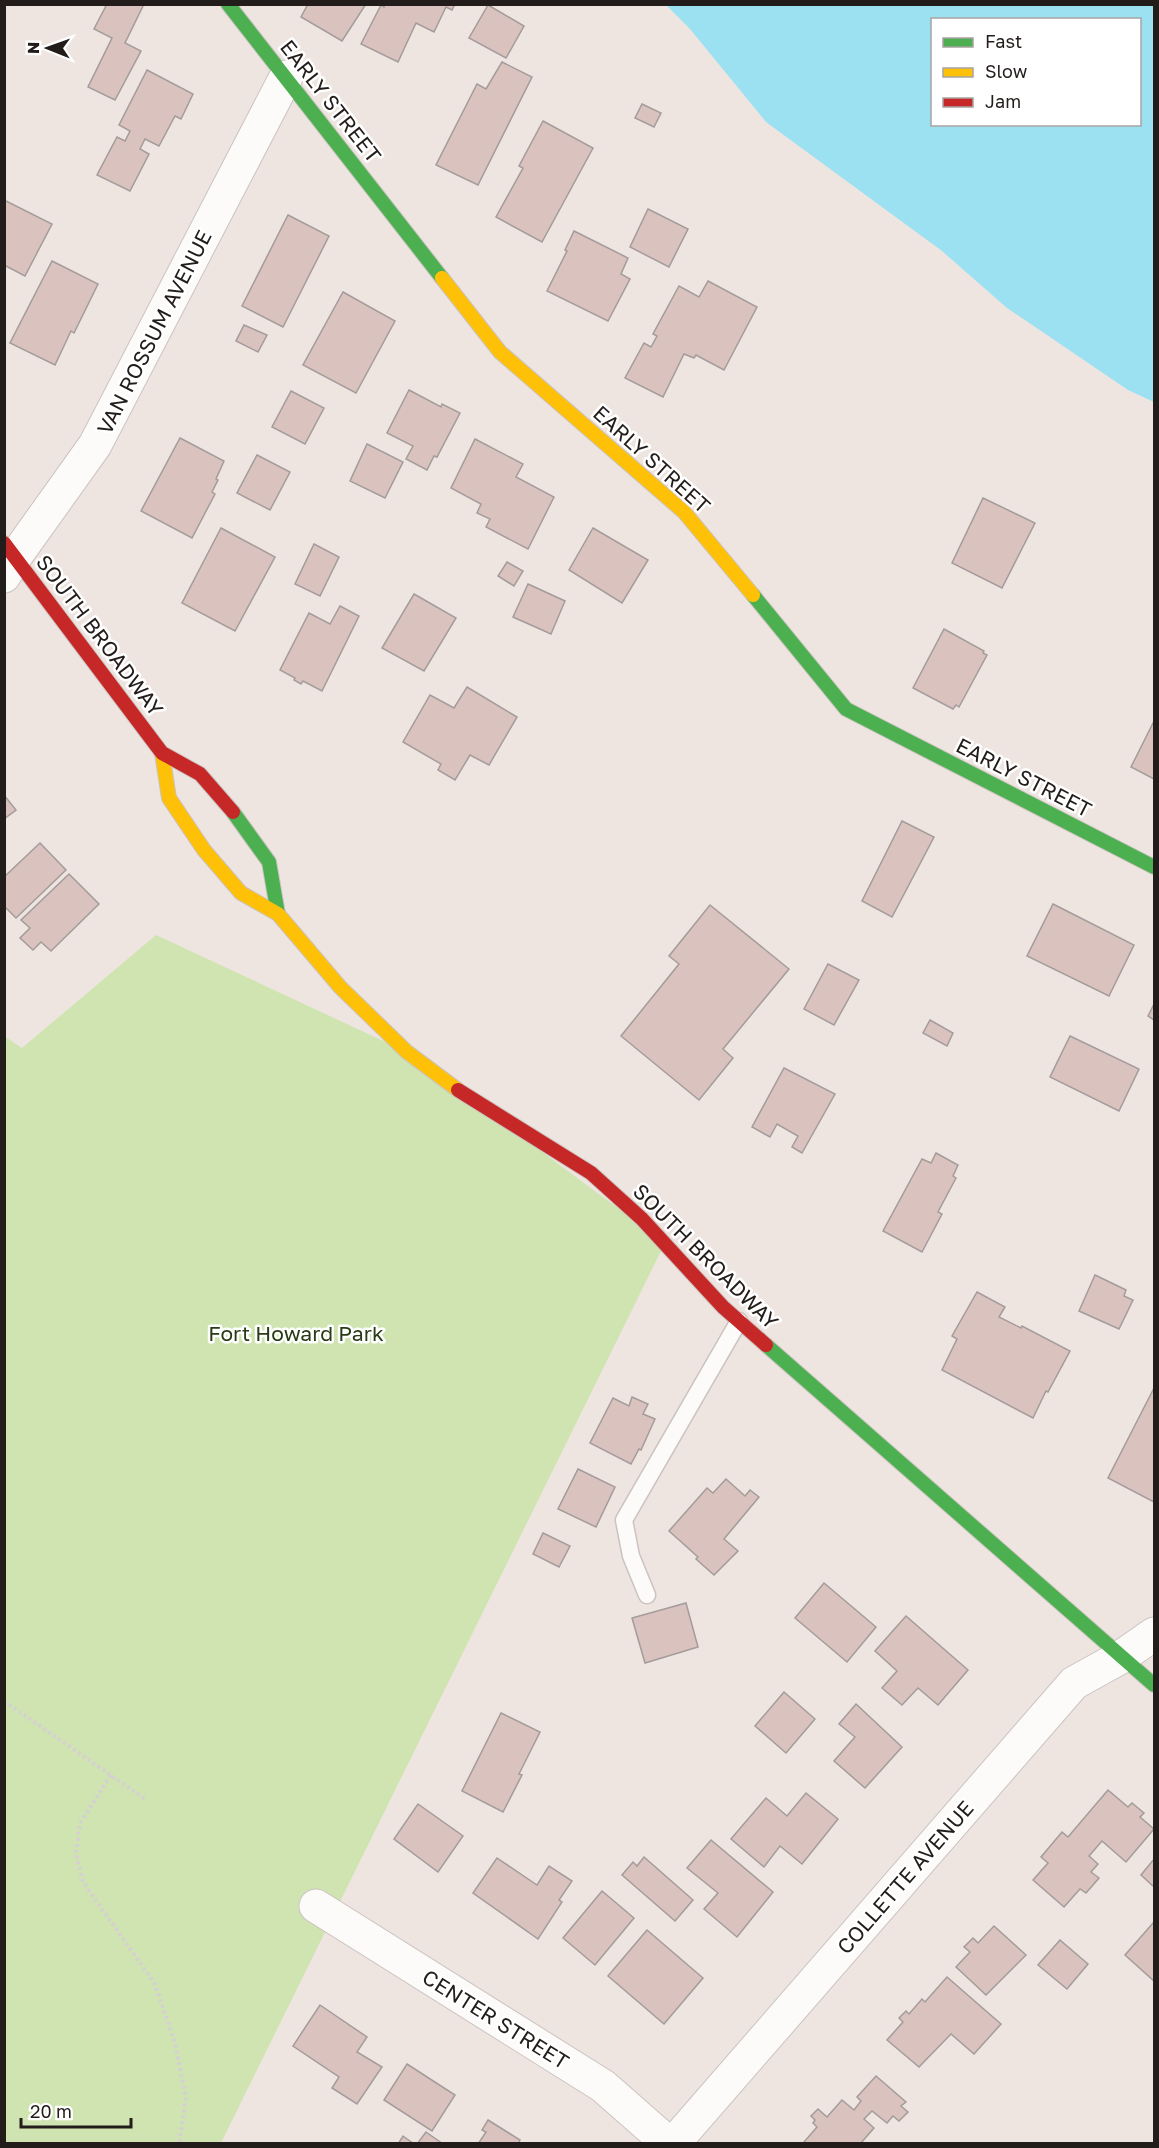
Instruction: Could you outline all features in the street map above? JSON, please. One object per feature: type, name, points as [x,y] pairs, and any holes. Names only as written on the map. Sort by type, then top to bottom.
[{"type":"street","name":"EARLY STREET","points":[[228,4],[500,352],[684,512],[846,709],[1155,867]]},
{"type":"street","name":"VAN ROSSUM AVENUE","points":[[8,559],[95,445],[286,77]]},
{"type":"street","name":"SOUTH BROADWAY","points":[[8,559],[162,753],[200,774],[232,811],[269,862],[278,914]]},
{"type":"street","name":"SOUTH BROADWAY","points":[[162,753],[169,798],[204,850],[241,893],[278,914],[340,987],[407,1052],[451,1085],[591,1173],[642,1219],[723,1307],[1155,1685]]},
{"type":"street","name":"COLLETTE AVENUE","points":[[671,2144],[1074,1683],[1121,1657],[1155,1634]]},
{"type":"street","name":"CENTER STREET","points":[[316,1906],[603,2086],[671,2144]]},
{"type":"lane","points":[[647,1595],[631,1557],[624,1520],[739,1321]]},
{"type":"path","points":[[4,1701],[145,1799]]},
{"type":"path","points":[[111,1775],[80,1823],[76,1853],[83,1882],[155,1984],[175,2043],[186,2098],[179,2144]]},
{"type":"green space","name":"Fort Howard Park","points":[[156,935],[407,1052],[665,1243],[221,2143],[5,2143],[4,1036],[22,1048]]},
{"type":"water","points":[[666,5],[1154,5],[1154,402],[1128,390],[1007,308],[942,251],[766,122],[690,29]]},
{"type":"building","points":[[107,4],[144,4],[125,43],[141,51],[115,100],[88,87],[112,38],[94,29]]},
{"type":"building","points":[[308,4],[366,4],[342,41],[301,17]]},
{"type":"building","points":[[385,4],[455,4],[452,10],[446,7],[434,32],[416,23],[398,62],[361,44],[381,5],[384,7]]},
{"type":"building","points":[[488,5],[524,26],[506,58],[469,38]]},
{"type":"building","points":[[502,62],[532,77],[478,185],[436,165],[477,84],[486,89]]},
{"type":"building","points":[[147,70],[193,94],[181,119],[175,116],[159,146],[145,139],[140,149],[149,154],[130,191],[97,175],[117,137],[125,141],[130,131],[119,125]]},
{"type":"building","points":[[642,104],[661,113],[654,127],[635,118]]},
{"type":"building","points":[[543,121],[593,148],[542,242],[496,217],[523,168],[519,166]]},
{"type":"building","points":[[4,200],[52,224],[25,276],[4,265]]},
{"type":"building","points":[[648,209],[688,229],[669,267],[630,247]]},
{"type":"building","points":[[288,215],[329,236],[283,327],[242,306]]},
{"type":"building","points":[[574,231],[628,258],[621,274],[630,279],[608,321],[547,291],[567,251],[565,250]]},
{"type":"building","points":[[52,261],[98,284],[74,333],[71,331],[55,365],[10,343]]},
{"type":"building","points":[[708,281],[757,307],[724,370],[696,355],[694,358],[684,354],[663,397],[625,378],[644,343],[651,347],[657,336],[653,334],[679,286],[699,297]]},
{"type":"building","points":[[343,292],[395,321],[356,393],[303,365]]},
{"type":"building","points":[[244,325],[267,335],[258,352],[236,341]]},
{"type":"building","points":[[409,390],[441,407],[442,404],[460,413],[437,457],[434,456],[427,470],[406,459],[413,446],[387,433]]},
{"type":"building","points":[[291,391],[324,408],[305,444],[272,427]]},
{"type":"building","points":[[180,438],[224,461],[212,492],[215,494],[192,538],[141,511]]},
{"type":"building","points":[[475,439],[523,464],[516,477],[554,497],[528,549],[486,527],[490,519],[477,513],[481,504],[451,488]]},
{"type":"building","points":[[367,444],[403,462],[385,498],[350,481]]},
{"type":"building","points":[[257,455],[290,472],[270,510],[237,493]]},
{"type":"building","points":[[983,498],[1035,523],[1002,588],[952,563]]},
{"type":"building","points":[[221,528],[275,557],[235,631],[182,603]]},
{"type":"building","points":[[593,528],[648,560],[622,603],[569,570]]},
{"type":"building","points":[[314,544],[339,557],[320,596],[295,584]]},
{"type":"building","points":[[507,562],[523,571],[514,586],[498,576]]},
{"type":"building","points":[[528,584],[565,601],[551,634],[513,617]]},
{"type":"building","points":[[414,594],[456,618],[424,671],[382,648]]},
{"type":"building","points":[[340,606],[359,616],[322,691],[303,681],[301,684],[280,670],[309,613],[330,624]]},
{"type":"building","points":[[944,629],[984,651],[983,653],[987,655],[959,707],[956,705],[953,709],[913,688]]},
{"type":"building","points":[[467,687],[517,717],[489,765],[470,755],[455,780],[438,770],[441,764],[403,742],[430,695],[454,708]]},
{"type":"building","points":[[1154,721],[1154,779],[1131,767]]},
{"type":"building","points":[[4,795],[16,810],[4,819]]},
{"type":"building","points":[[902,821],[934,837],[892,917],[862,901]]},
{"type":"building","points":[[40,843],[66,870],[16,918],[4,906],[4,877]]},
{"type":"building","points":[[69,874],[99,904],[51,951],[41,942],[33,950],[20,938],[30,928],[21,920]]},
{"type":"building","points":[[1053,904],[1134,945],[1109,996],[1027,956]]},
{"type":"building","points":[[710,905],[789,969],[723,1049],[733,1058],[699,1100],[621,1036],[679,964],[669,956]]},
{"type":"building","points":[[828,964],[859,980],[834,1025],[804,1009]]},
{"type":"building","points":[[1154,1004],[1154,1020],[1148,1016]]},
{"type":"building","points":[[930,1020],[953,1033],[947,1046],[923,1033]]},
{"type":"building","points":[[1070,1036],[1139,1069],[1119,1111],[1050,1077]]},
{"type":"building","points":[[784,1068],[835,1094],[802,1153],[792,1147],[798,1136],[777,1124],[770,1137],[752,1127]]},
{"type":"building","points":[[936,1153],[958,1165],[953,1176],[956,1178],[938,1212],[942,1214],[922,1252],[883,1231],[922,1159],[931,1163]]},
{"type":"building","points":[[1095,1275],[1126,1290],[1124,1296],[1133,1300],[1119,1329],[1079,1311]]},
{"type":"building","points":[[977,1292],[1005,1307],[999,1317],[1021,1328],[1022,1326],[1070,1351],[1033,1418],[942,1370],[957,1339],[952,1336]]},
{"type":"building","points":[[1154,1388],[1154,1502],[1108,1478]]},
{"type":"building","points":[[632,1397],[648,1404],[643,1414],[655,1419],[641,1450],[639,1449],[631,1464],[590,1443],[613,1398],[629,1406]]},
{"type":"building","points":[[578,1469],[615,1487],[596,1527],[558,1509]]},
{"type":"building","points":[[726,1479],[745,1496],[750,1490],[759,1497],[724,1539],[738,1551],[714,1575],[669,1531],[707,1488],[713,1493]]},
{"type":"building","points":[[543,1533],[570,1546],[559,1567],[533,1554]]},
{"type":"building","points":[[824,1583],[876,1627],[847,1662],[795,1618]]},
{"type":"building","points":[[686,1603],[698,1647],[645,1663],[632,1618]]},
{"type":"building","points":[[906,1616],[968,1670],[938,1705],[918,1688],[902,1705],[882,1688],[897,1671],[875,1651]]},
{"type":"building","points":[[784,1692],[815,1719],[786,1753],[755,1726]]},
{"type":"building","points":[[856,1704],[902,1747],[865,1788],[834,1761],[855,1737],[839,1724]]},
{"type":"building","points":[[501,1713],[540,1732],[503,1812],[462,1791]]},
{"type":"building","points":[[1108,1790],[1128,1807],[1132,1803],[1144,1813],[1140,1817],[1154,1829],[1126,1862],[1102,1841],[1089,1856],[1098,1864],[1091,1872],[1099,1878],[1086,1893],[1080,1889],[1064,1907],[1033,1880],[1048,1863],[1041,1857],[1062,1832],[1068,1837]]},
{"type":"building","points":[[806,1793],[838,1819],[802,1864],[780,1846],[764,1867],[731,1839],[766,1798],[787,1816]]},
{"type":"building","points":[[418,1804],[463,1836],[438,1872],[394,1839]]},
{"type":"building","points":[[711,1840],[773,1892],[737,1937],[704,1909],[718,1893],[687,1868]]},
{"type":"building","points":[[644,1857],[693,1900],[675,1921],[622,1875],[633,1862],[637,1866]]},
{"type":"building","points":[[497,1858],[537,1885],[549,1866],[572,1881],[559,1900],[562,1902],[538,1939],[473,1893]]},
{"type":"building","points":[[1154,1859],[1154,1887],[1141,1875]]},
{"type":"building","points":[[602,1891],[634,1918],[595,1965],[563,1938]]},
{"type":"building","points":[[1154,1924],[1154,1981],[1125,1955]]},
{"type":"building","points":[[994,1926],[1026,1955],[986,1995],[956,1967],[970,1952],[964,1947],[973,1938],[978,1943]]},
{"type":"building","points":[[647,1930],[703,1978],[664,2024],[608,1976]]},
{"type":"building","points":[[1060,1940],[1088,1964],[1067,1989],[1038,1965]]},
{"type":"building","points":[[947,1977],[1001,2024],[974,2054],[951,2034],[919,2067],[887,2040],[903,2022],[899,2018],[906,2011],[909,2014],[922,1999],[925,2002]]},
{"type":"building","points":[[320,2005],[367,2037],[357,2052],[382,2067],[357,2104],[332,2088],[339,2077],[293,2046]]},
{"type":"building","points":[[407,2064],[455,2095],[432,2131],[384,2100]]},
{"type":"building","points":[[876,2076],[906,2102],[901,2106],[908,2112],[899,2121],[893,2116],[887,2123],[872,2111],[864,2119],[874,2128],[860,2144],[807,2144],[804,2142],[817,2127],[811,2116],[818,2109],[827,2117],[842,2100],[854,2110],[861,2101],[857,2097]]},
{"type":"building","points":[[488,2120],[520,2140],[518,2144],[478,2144],[486,2132],[482,2130]]},
{"type":"building","points":[[426,2132],[443,2144],[417,2144]]},
{"type":"building","points":[[403,2136],[414,2144],[398,2144]]},
{"type":"traffic: fast","points":[[228,4],[442,278]]},
{"type":"traffic: fast","points":[[753,595],[846,709],[1154,867]]},
{"type":"traffic: fast","points":[[233,812],[269,862],[278,914]]},
{"type":"traffic: fast","points":[[766,1345],[1154,1685]]},
{"type":"traffic: slow","points":[[442,278],[500,352],[684,512],[753,595]]},
{"type":"traffic: slow","points":[[162,753],[169,798],[204,850],[241,893],[278,914],[340,987],[407,1052],[458,1090]]},
{"type":"traffic: jam","points":[[4,543],[162,753],[200,774],[233,812]]},
{"type":"traffic: jam","points":[[458,1090],[591,1173],[642,1219],[723,1307],[766,1345]]}]
